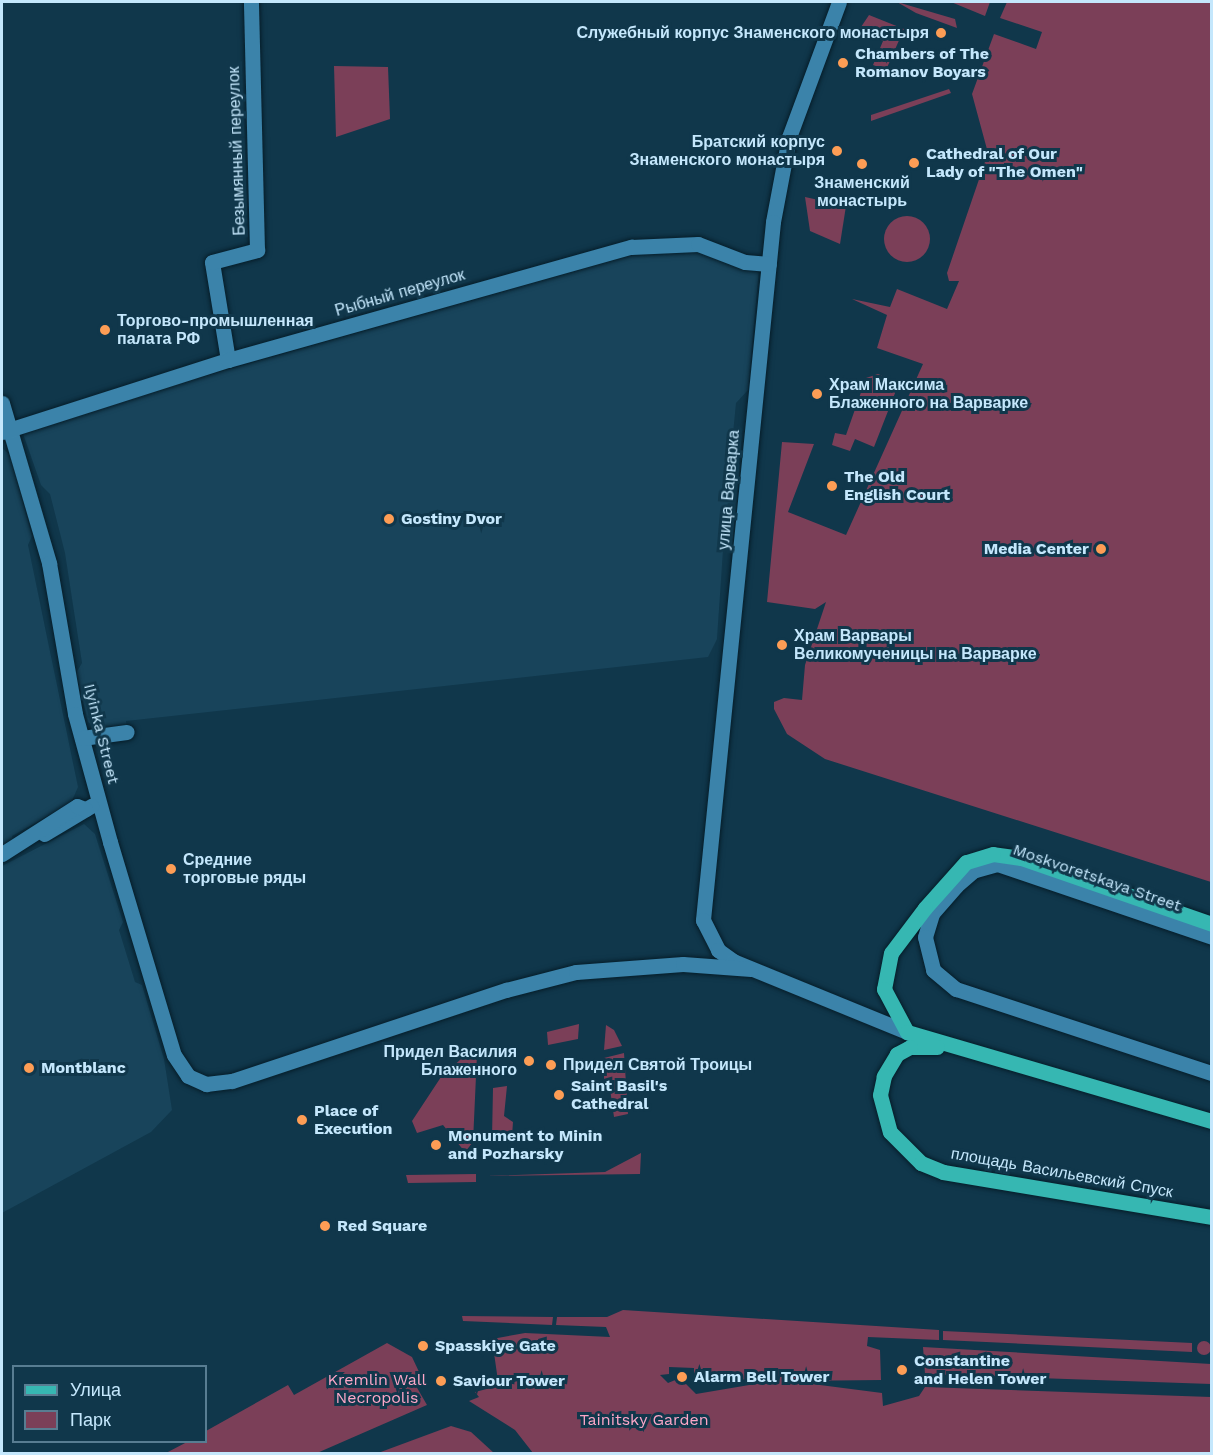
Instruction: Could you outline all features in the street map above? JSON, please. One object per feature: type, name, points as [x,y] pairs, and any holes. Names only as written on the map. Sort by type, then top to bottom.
[{"type":"main road","name":"Moskvoretskaya Street","points":[[907,1032],[884,989],[891,953],[953,873],[978,857],[1021,858],[1212,924]]},
{"type":"main road","points":[[907,1032],[1212,1121]]},
{"type":"main road","name":"площадь Васильевский Спуск","points":[[961,1048],[910,1047],[897,1054],[884,1076],[880,1095],[890,1132],[921,1163],[943,1172],[1212,1217]]},
{"type":"street","name":"Безымянный переулок","points":[[228,360],[212,262],[257,250],[251,2]]},
{"type":"street","name":"улица Варварка","points":[[751,969],[718,950],[705,929],[703,910],[769,264],[789,137],[839,2]]},
{"type":"street","name":"Рыбный переулок","points":[[5,430],[228,360],[631,247],[698,244],[745,262],[769,264]]},
{"type":"street","name":"Ilyinka Street","points":[[2,403],[5,430],[49,563],[82,738],[99,802],[181,1069],[206,1084],[231,1081],[506,990],[576,972],[684,964],[751,969]]},
{"type":"street","points":[[82,738],[127,732]]},
{"type":"street","points":[[2,854],[39,833],[46,835],[99,802]]},
{"type":"street","name":"Moskvoretskaya Street","points":[[1212,937],[997,864],[966,877],[927,925],[930,964],[956,988],[1212,1072]]},
{"type":"street","points":[[751,969],[808,988],[907,1032]]},
{"type":"shaded area","name":"Gostiny Dvor","points":[[660,247],[699,248],[759,269],[748,390],[736,403],[731,454],[740,465],[736,514],[725,520],[717,639],[708,657],[126,721],[127,727],[97,729],[88,722],[76,673],[82,663],[65,553],[50,494],[41,485],[21,428]]},
{"type":"shaded area","points":[[2,448],[10,455],[32,536],[28,545],[78,787],[71,803],[12,836],[14,842],[2,849]]},
{"type":"shaded area","points":[[84,824],[95,834],[123,922],[119,930],[135,982],[142,985],[164,1059],[172,1110],[151,1132],[2,1213],[2,866]]},
{"type":"green space","points":[[897,2],[955,19],[957,28],[916,13]]},
{"type":"green space","points":[[951,2],[990,2],[985,16]]},
{"type":"green space","points":[[1007,2],[1211,2],[1211,882],[825,759],[787,734],[774,709],[774,702],[784,698],[802,700],[805,665],[826,602],[815,609],[767,602],[782,442],[814,444],[788,512],[846,535],[923,364],[877,348],[887,315],[852,299],[890,307],[897,289],[947,309],[959,281],[949,281],[947,273],[988,153],[972,94],[994,34],[1036,49],[1042,32],[1000,18]]},
{"type":"green space","points":[[869,15],[904,29],[886,70],[873,65],[883,41],[859,30]]},
{"type":"green space","points":[[334,66],[388,67],[390,119],[336,137]]},
{"type":"green space","points":[[949,89],[951,93],[871,121],[871,115]]},
{"type":"green space","points":[[805,197],[846,206],[840,244],[810,231]]},
{"type":"green space","points":[[907,216],[923,223],[930,239],[923,255],[907,262],[891,255],[884,239],[891,223]]},
{"type":"green space","points":[[878,374],[895,381],[897,388],[874,447],[855,439],[850,451],[832,445],[835,433],[846,435],[866,378]]},
{"type":"green space","points":[[579,1024],[578,1039],[548,1045],[547,1032]]},
{"type":"green space","points":[[606,1025],[614,1030],[622,1046],[604,1050]]},
{"type":"green space","points":[[470,1051],[477,1054],[473,1142],[465,1152],[443,1125],[417,1133],[412,1121],[441,1077]]},
{"type":"green space","points":[[624,1053],[628,1114],[614,1117],[610,1089],[604,1084],[604,1058]]},
{"type":"green space","points":[[507,1086],[504,1116],[513,1122],[512,1136],[492,1137],[493,1088]]},
{"type":"green space","points":[[641,1153],[640,1174],[485,1176],[605,1172]]},
{"type":"green space","points":[[476,1174],[476,1182],[408,1183],[406,1175]]},
{"type":"green space","name":"Tainitsky Garden","points":[[623,1310],[939,1330],[939,1340],[868,1337],[867,1346],[880,1350],[881,1380],[789,1381],[882,1393],[883,1406],[919,1396],[925,1387],[1211,1397],[1211,1453],[533,1453],[515,1430],[469,1401],[479,1397],[475,1392],[522,1380],[498,1381],[492,1339],[525,1333],[610,1337],[606,1327],[556,1325],[557,1317],[607,1317]],"holes":[[[669,1367],[694,1368],[694,1377],[773,1381],[696,1394],[680,1378],[668,1383],[660,1375],[669,1374]]]},
{"type":"green space","points":[[462,1316],[553,1317],[552,1325],[463,1321]]},
{"type":"green space","points":[[943,1331],[1192,1343],[1192,1352],[943,1340]]},
{"type":"green space","points":[[1204,1341],[1209,1343],[1211,1348],[1209,1353],[1204,1355],[1199,1353],[1197,1348],[1199,1343]]},
{"type":"green space","name":"Kremlin Wall Necropolis","points":[[387,1343],[412,1357],[421,1376],[412,1379],[427,1405],[317,1453],[166,1453],[185,1443],[207,1443],[207,1430],[288,1385],[294,1395]]},
{"type":"green space","points":[[923,1347],[1211,1364],[1211,1384],[925,1374]]},
{"type":"green space","points":[[451,1426],[471,1432],[494,1453],[378,1453]]},
{"type":"place","name":"Служебный корпус Знаменского монастыря","points":[[941,33]]},
{"type":"place","name":"Chambers of The Romanov Boyars","points":[[843,63]]},
{"type":"place","name":"Братский корпус Знаменского монастыря","points":[[837,151]]},
{"type":"place","name":"Cathedral of Our Lady of \"The Omen\"","points":[[914,163]]},
{"type":"place","name":"Знаменский монастырь","points":[[862,164]]},
{"type":"place","name":"Торгово-промышленная палата РФ","points":[[105,330]]},
{"type":"place","name":"Храм Максима Блаженного на Варварке","points":[[817,394]]},
{"type":"place","name":"The Old English Court","points":[[832,486]]},
{"type":"place","name":"Gostiny Dvor","points":[[389,519]]},
{"type":"place","name":"Media Center","points":[[1101,549]]},
{"type":"place","name":"Храм Варвары Великомученицы на Варварке","points":[[782,645]]},
{"type":"place","name":"Средние торговые ряды","points":[[171,869]]},
{"type":"place","name":"Придел Василия Блаженного","points":[[529,1061]]},
{"type":"place","name":"Придел Святой Троицы","points":[[551,1065]]},
{"type":"place","name":"Montblanc","points":[[29,1068]]},
{"type":"place","name":"Saint Basil's Cathedral","points":[[559,1095]]},
{"type":"place","name":"Place of Execution","points":[[302,1120]]},
{"type":"place","name":"Monument to Minin and Pozharsky","points":[[436,1145]]},
{"type":"place","name":"Red Square","points":[[325,1226]]},
{"type":"place","name":"Spasskiye Gate","points":[[423,1346]]},
{"type":"place","name":"Constantine and Helen Tower","points":[[902,1370]]},
{"type":"place","name":"Alarm Bell Tower","points":[[682,1377]]},
{"type":"place","name":"Saviour Tower","points":[[441,1381]]}]
